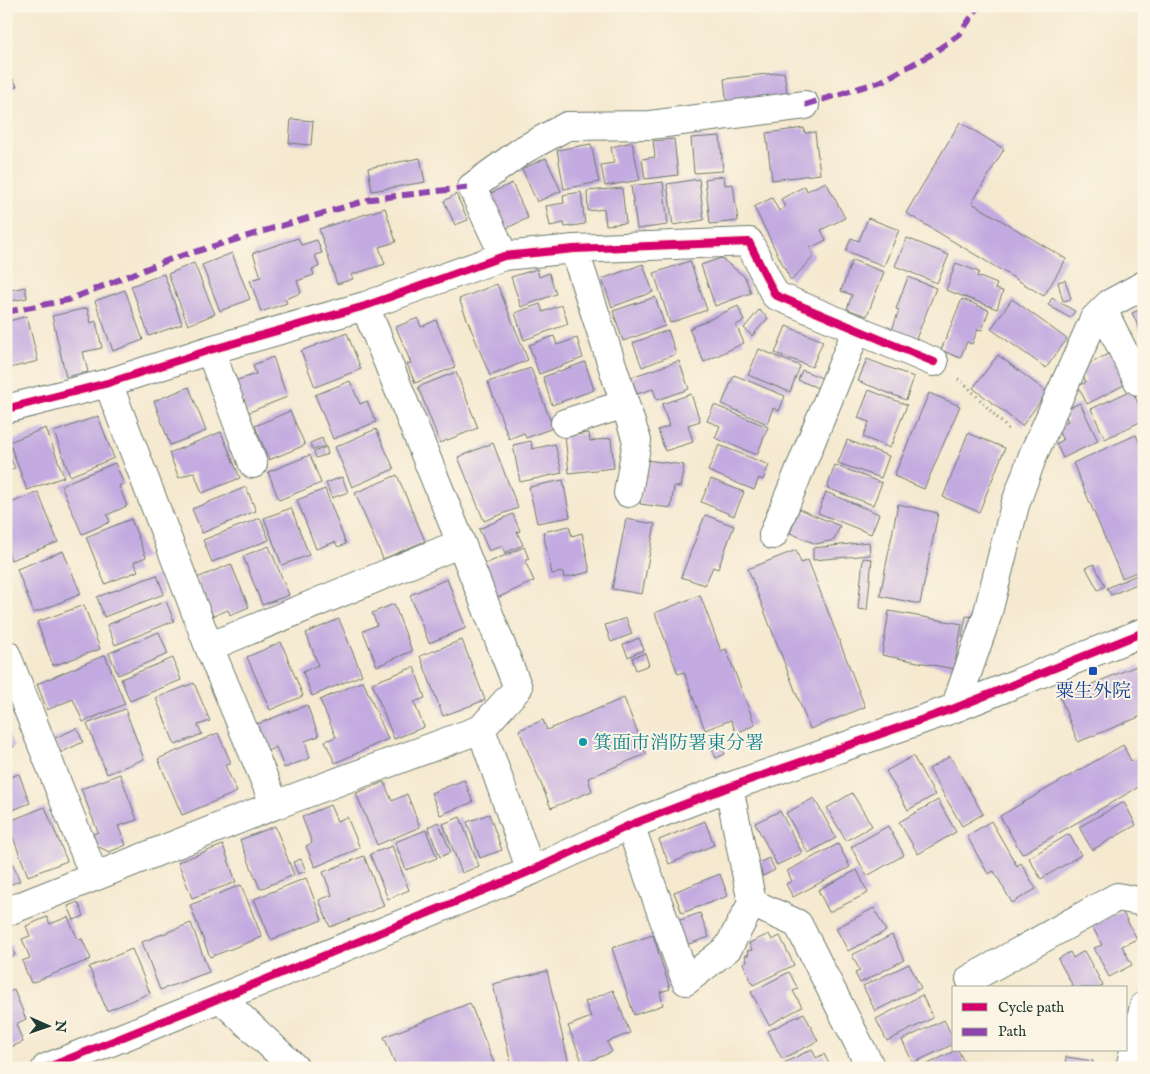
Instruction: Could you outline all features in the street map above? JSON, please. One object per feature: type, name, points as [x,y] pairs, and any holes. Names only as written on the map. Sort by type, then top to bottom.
[{"type":"street","points":[[504,256],[472,187],[523,150],[567,126],[650,125],[805,105]]},
{"type":"street","points":[[6,409],[108,383],[210,350],[365,306],[504,256],[574,249],[749,242],[775,295],[934,362]]},
{"type":"street","points":[[574,249],[637,441],[628,493]]},
{"type":"street","points":[[955,708],[987,616],[1015,506],[1033,455],[1094,320],[1109,304],[1144,285]]},
{"type":"street","points":[[6,912],[275,805],[481,729],[518,688],[365,306]]},
{"type":"street","points":[[1103,310],[1138,381]]},
{"type":"street","points":[[773,535],[857,329]]},
{"type":"street","points":[[210,350],[254,464]]},
{"type":"street","points":[[108,383],[209,648],[275,805]]},
{"type":"street","points":[[565,423],[625,404]]},
{"type":"street","points":[[209,648],[461,543]]},
{"type":"street","points":[[46,1068],[531,871],[630,825],[955,708],[1144,632]]},
{"type":"street","points":[[6,654],[94,876]]},
{"type":"street","points":[[481,729],[531,871]]},
{"type":"street","points":[[630,825],[686,981],[728,948],[752,904],[729,788]]},
{"type":"street","points":[[970,979],[1117,897],[1144,902]]},
{"type":"street","points":[[752,904],[798,924],[871,1068]]},
{"type":"street","points":[[220,998],[295,1068]]},
{"type":"street","points":[[1130,1068],[1144,1006]]},
{"type":"path","points":[[934,362],[965,384],[1033,455]]},
{"type":"building","points":[[6,67],[17,86],[7,92],[6,91]]},
{"type":"building","points":[[784,72],[788,99],[727,106],[724,79]]},
{"type":"building","points":[[291,119],[313,121],[311,145],[289,143]]},
{"type":"building","points":[[960,122],[1004,149],[972,203],[1066,259],[1044,296],[906,213]]},
{"type":"building","points":[[804,128],[805,133],[815,132],[820,174],[772,180],[766,133]]},
{"type":"building","points":[[720,136],[723,171],[694,173],[691,138]]},
{"type":"building","points":[[674,139],[678,175],[645,179],[642,159],[655,157],[653,141]]},
{"type":"building","points":[[632,142],[640,180],[605,186],[601,165],[614,163],[611,147]]},
{"type":"building","points":[[591,144],[599,182],[564,189],[557,150]]},
{"type":"building","points":[[420,158],[425,182],[372,191],[368,168]]},
{"type":"building","points":[[546,158],[561,191],[537,202],[522,169]]},
{"type":"building","points":[[724,176],[725,185],[733,184],[738,221],[710,224],[705,179]]},
{"type":"building","points":[[699,179],[704,220],[673,225],[667,184]]},
{"type":"building","points":[[663,182],[668,225],[637,229],[631,186]]},
{"type":"building","points":[[826,182],[845,218],[821,230],[826,240],[810,248],[814,256],[791,281],[754,207],[772,198],[779,211],[785,207],[781,199],[805,186],[807,191]]},
{"type":"building","points":[[512,183],[528,218],[505,229],[489,194]]},
{"type":"building","points":[[622,188],[626,223],[606,225],[604,209],[588,211],[587,191]]},
{"type":"building","points":[[581,192],[585,224],[565,227],[564,223],[550,226],[546,206],[564,203],[563,195]]},
{"type":"building","points":[[456,194],[468,220],[455,225],[444,201]]},
{"type":"building","points":[[385,208],[396,242],[379,247],[385,264],[351,275],[353,279],[337,284],[319,229]]},
{"type":"building","points":[[868,218],[899,230],[884,266],[846,251],[851,238],[859,241]]},
{"type":"building","points":[[298,238],[301,245],[317,240],[322,253],[315,255],[319,267],[312,269],[314,275],[297,281],[301,293],[285,299],[287,303],[261,312],[250,280],[261,277],[253,253]]},
{"type":"building","points":[[907,238],[949,255],[937,283],[895,266]]},
{"type":"building","points":[[232,253],[250,299],[220,311],[202,265]]},
{"type":"building","points":[[721,258],[745,277],[751,293],[715,306],[701,265]]},
{"type":"building","points":[[852,260],[884,272],[867,316],[847,309],[852,295],[841,291]]},
{"type":"building","points":[[690,261],[707,310],[670,323],[654,273]]},
{"type":"building","points":[[194,263],[215,314],[188,325],[168,274]]},
{"type":"building","points":[[956,263],[979,272],[977,276],[997,284],[995,289],[1003,291],[997,309],[946,290]]},
{"type":"building","points":[[643,264],[653,292],[612,307],[602,279]]},
{"type":"building","points":[[537,269],[539,277],[549,273],[556,294],[521,307],[511,277]]},
{"type":"building","points":[[164,274],[182,324],[149,336],[131,286]]},
{"type":"building","points":[[908,277],[936,288],[916,339],[892,330],[899,310],[896,309]]},
{"type":"building","points":[[1065,280],[1071,299],[1063,301],[1058,282]]},
{"type":"building","points":[[497,284],[528,360],[490,376],[459,299]]},
{"type":"building","points":[[25,287],[27,298],[6,302],[6,291]]},
{"type":"building","points":[[125,290],[143,340],[113,351],[95,301]]},
{"type":"building","points":[[655,297],[665,326],[623,341],[613,311]]},
{"type":"building","points":[[1052,298],[1075,311],[1070,318],[1048,305]]},
{"type":"building","points":[[962,299],[989,310],[982,330],[978,329],[972,344],[967,342],[960,358],[941,350]]},
{"type":"building","points":[[1012,299],[1067,339],[1046,368],[991,329]]},
{"type":"building","points":[[540,304],[543,312],[562,305],[568,324],[524,340],[515,313]]},
{"type":"building","points":[[738,306],[744,321],[736,325],[744,343],[704,362],[689,329]]},
{"type":"building","points":[[87,308],[91,323],[96,321],[102,348],[83,352],[88,372],[66,377],[52,316]]},
{"type":"building","points":[[1144,308],[1144,338],[1132,313]]},
{"type":"building","points":[[759,310],[768,318],[752,336],[744,328]]},
{"type":"building","points":[[27,316],[38,361],[6,369],[6,322]]},
{"type":"building","points":[[418,318],[421,327],[436,320],[455,367],[415,383],[407,364],[411,363],[396,327]]},
{"type":"building","points":[[786,326],[823,341],[812,367],[775,353]]},
{"type":"building","points":[[668,330],[676,354],[642,367],[633,343]]},
{"type":"building","points":[[347,333],[361,369],[315,387],[301,351]]},
{"type":"building","points":[[554,336],[557,345],[577,338],[583,358],[539,374],[529,345]]},
{"type":"building","points":[[759,349],[800,366],[790,392],[748,375]]},
{"type":"building","points":[[1110,353],[1126,384],[1087,404],[1078,386],[1086,382],[1080,369]]},
{"type":"building","points":[[998,355],[1047,392],[1022,426],[973,388]]},
{"type":"building","points":[[273,357],[287,397],[247,413],[235,381],[256,374],[253,365]]},
{"type":"building","points":[[867,359],[914,377],[906,400],[858,381]]},
{"type":"building","points":[[679,361],[689,389],[657,400],[653,389],[637,394],[631,377]]},
{"type":"building","points":[[585,362],[594,390],[552,405],[543,377]]},
{"type":"building","points":[[531,368],[553,428],[526,438],[524,433],[509,439],[488,382]]},
{"type":"building","points":[[802,370],[822,378],[818,388],[798,380]]},
{"type":"building","points":[[456,372],[478,428],[440,443],[418,387]]},
{"type":"building","points":[[734,375],[785,396],[779,411],[773,408],[767,424],[722,404]]},
{"type":"building","points":[[350,381],[360,404],[367,401],[376,422],[333,439],[315,395]]},
{"type":"building","points":[[189,387],[206,431],[170,445],[154,401]]},
{"type":"building","points":[[869,390],[907,405],[890,448],[863,437],[869,422],[858,418]]},
{"type":"building","points":[[1132,390],[1144,420],[1105,439],[1091,409]]},
{"type":"building","points":[[929,393],[960,406],[924,489],[894,476]]},
{"type":"building","points":[[691,394],[700,421],[688,425],[693,442],[665,451],[658,430],[669,426],[662,404]]},
{"type":"building","points":[[1080,403],[1098,441],[1063,458],[1056,444],[1063,440],[1056,427],[1068,421],[1063,411]]},
{"type":"building","points":[[714,405],[768,427],[757,455],[715,438],[720,426],[707,421]]},
{"type":"building","points":[[290,411],[305,445],[269,460],[255,426]]},
{"type":"building","points":[[98,416],[114,458],[70,476],[54,432]]},
{"type":"building","points":[[46,428],[64,477],[27,490],[9,442]]},
{"type":"building","points":[[376,429],[394,469],[352,487],[335,447]]},
{"type":"building","points":[[221,432],[240,478],[202,493],[194,472],[179,478],[169,453]]},
{"type":"building","points":[[589,433],[590,441],[611,438],[614,468],[569,473],[565,436]]},
{"type":"building","points":[[968,433],[1005,448],[979,512],[943,497]]},
{"type":"building","points":[[1136,435],[1144,453],[1144,569],[1122,578],[1073,463]]},
{"type":"building","points":[[322,438],[325,446],[313,450],[310,443]]},
{"type":"building","points":[[847,440],[889,456],[881,478],[838,463]]},
{"type":"building","points":[[531,441],[532,449],[555,444],[562,473],[520,482],[513,445]]},
{"type":"building","points":[[493,443],[518,508],[484,521],[458,457]]},
{"type":"building","points":[[719,445],[769,465],[763,480],[759,478],[754,490],[708,471]]},
{"type":"building","points":[[326,447],[328,454],[316,458],[314,452]]},
{"type":"building","points":[[6,448],[15,468],[6,472]]},
{"type":"building","points":[[310,455],[321,483],[279,500],[268,472]]},
{"type":"building","points":[[646,460],[684,465],[680,487],[674,486],[671,508],[640,504]]},
{"type":"building","points":[[115,463],[124,484],[119,486],[127,506],[107,515],[110,522],[82,534],[61,485]]},
{"type":"building","points":[[835,465],[882,483],[873,505],[827,488]]},
{"type":"building","points":[[397,475],[425,541],[383,559],[355,493]]},
{"type":"building","points":[[342,477],[348,492],[332,498],[326,483]]},
{"type":"building","points":[[711,479],[744,492],[734,516],[701,502]]},
{"type":"building","points":[[563,480],[570,517],[537,523],[529,487]]},
{"type":"building","points":[[246,487],[256,511],[202,533],[192,509]]},
{"type":"building","points":[[325,489],[346,544],[338,547],[335,542],[316,549],[297,500]]},
{"type":"building","points":[[38,492],[58,542],[11,560],[6,547],[6,505]]},
{"type":"building","points":[[826,492],[879,514],[871,534],[818,513]]},
{"type":"building","points":[[898,504],[938,513],[920,604],[880,596]]},
{"type":"building","points":[[291,508],[309,555],[282,565],[264,518]]},
{"type":"building","points":[[799,509],[840,526],[834,540],[816,544],[790,533]]},
{"type":"building","points":[[513,514],[520,531],[517,532],[523,545],[505,553],[502,546],[489,551],[479,529]]},
{"type":"building","points":[[705,515],[734,526],[718,569],[713,567],[705,585],[681,577]]},
{"type":"building","points":[[260,518],[269,540],[212,562],[203,540]]},
{"type":"building","points":[[131,519],[146,557],[134,562],[138,571],[105,584],[86,537]]},
{"type":"building","points":[[626,519],[655,524],[642,594],[612,589]]},
{"type":"building","points":[[569,526],[572,536],[582,533],[590,572],[564,578],[563,572],[552,574],[543,532]]},
{"type":"building","points":[[869,542],[870,555],[813,560],[813,548]]},
{"type":"building","points":[[269,546],[289,595],[262,605],[243,556]]},
{"type":"building","points":[[524,547],[529,559],[525,561],[534,581],[497,598],[483,565]]},
{"type":"building","points":[[796,550],[801,563],[808,560],[865,707],[810,729],[748,569]]},
{"type":"building","points":[[63,551],[81,594],[34,613],[17,569]]},
{"type":"building","points":[[863,558],[872,559],[867,610],[858,609]]},
{"type":"building","points":[[231,564],[249,607],[230,615],[228,610],[213,616],[197,578]]},
{"type":"building","points":[[1094,564],[1105,586],[1098,590],[1086,568]]},
{"type":"building","points":[[1141,573],[1144,581],[1111,595],[1107,588]]},
{"type":"building","points":[[157,575],[164,594],[104,617],[97,597]]},
{"type":"building","points":[[447,579],[466,628],[429,643],[410,595]]},
{"type":"building","points":[[700,595],[721,651],[726,649],[755,725],[736,733],[731,720],[705,730],[684,672],[678,674],[655,613]]},
{"type":"building","points":[[166,601],[174,621],[115,645],[107,625]]},
{"type":"building","points":[[394,604],[412,651],[377,666],[363,631],[377,625],[372,613]]},
{"type":"building","points":[[84,605],[100,649],[53,666],[37,622]]},
{"type":"building","points":[[889,611],[962,624],[954,669],[882,655]]},
{"type":"building","points":[[966,616],[975,617],[971,639],[962,637]]},
{"type":"building","points":[[626,618],[632,634],[611,642],[605,625]]},
{"type":"building","points":[[339,619],[362,675],[312,696],[303,672],[318,665],[306,633]]},
{"type":"building","points":[[159,632],[168,654],[118,675],[109,653]]},
{"type":"building","points":[[639,638],[644,650],[628,657],[623,645]]},
{"type":"building","points":[[462,640],[485,700],[443,716],[420,656]]},
{"type":"building","points":[[281,642],[303,696],[270,710],[247,657]]},
{"type":"building","points":[[645,653],[649,665],[636,670],[632,658]]},
{"type":"building","points":[[105,655],[125,704],[83,722],[73,699],[47,710],[37,684]]},
{"type":"building","points":[[173,658],[181,680],[130,701],[121,679]]},
{"type":"building","points":[[1139,665],[1144,678],[1144,715],[1078,742],[1060,697]]},
{"type":"building","points":[[414,667],[425,698],[414,702],[424,727],[394,739],[372,683]]},
{"type":"building","points":[[363,681],[388,739],[335,763],[325,741],[336,737],[320,700]]},
{"type":"building","points":[[194,683],[210,721],[198,725],[202,734],[175,745],[156,698]]},
{"type":"building","name":"箕面市消防署東分署","points":[[624,698],[646,754],[588,778],[592,791],[551,808],[519,730],[543,720],[547,730]]},
{"type":"building","points":[[307,705],[319,736],[305,741],[310,758],[284,768],[276,747],[267,751],[257,724]]},
{"type":"building","points":[[125,709],[144,759],[107,774],[87,724]]},
{"type":"building","points":[[77,728],[83,742],[60,753],[53,739]]},
{"type":"building","points":[[6,729],[14,747],[6,750]]},
{"type":"building","points":[[218,733],[231,763],[225,765],[237,792],[182,815],[158,759]]},
{"type":"building","points":[[719,741],[725,754],[716,758],[710,744]]},
{"type":"building","points":[[1123,745],[1131,761],[1144,754],[1144,784],[1022,854],[1000,816]]},
{"type":"building","points":[[913,756],[935,795],[908,810],[886,771]]},
{"type":"building","points":[[950,756],[983,814],[962,826],[929,769]]},
{"type":"building","points":[[6,768],[10,777],[19,774],[30,803],[6,813]]},
{"type":"building","points":[[120,774],[137,820],[118,826],[126,845],[109,852],[97,846],[93,834],[98,832],[81,789]]},
{"type":"building","points":[[464,780],[473,802],[440,815],[431,793]]},
{"type":"building","points":[[384,782],[392,801],[407,794],[420,827],[377,845],[356,793]]},
{"type":"building","points":[[852,793],[872,826],[846,841],[827,808]]},
{"type":"building","points":[[814,798],[836,838],[808,853],[786,813]]},
{"type":"building","points":[[938,800],[956,832],[918,854],[899,822]]},
{"type":"building","points":[[1124,802],[1136,825],[1092,850],[1079,827]]},
{"type":"building","points":[[330,805],[337,821],[347,817],[360,848],[315,867],[306,846],[312,843],[302,817]]},
{"type":"building","points":[[45,807],[67,861],[28,876],[7,822]]},
{"type":"building","points":[[780,811],[802,853],[777,865],[755,823]]},
{"type":"building","points":[[489,814],[502,850],[480,858],[467,822]]},
{"type":"building","points":[[460,817],[479,866],[462,873],[443,824]]},
{"type":"building","points":[[705,821],[714,845],[669,864],[659,840]]},
{"type":"building","points":[[991,821],[1017,866],[1021,863],[1036,889],[1012,903],[994,871],[988,874],[967,836]]},
{"type":"building","points":[[438,822],[451,852],[440,857],[428,827]]},
{"type":"building","points":[[275,826],[294,875],[260,889],[240,840]]},
{"type":"building","points":[[888,826],[904,855],[867,876],[851,847]]},
{"type":"building","points":[[426,830],[437,858],[406,870],[395,842]]},
{"type":"building","points":[[1069,834],[1081,855],[1041,879],[1029,858]]},
{"type":"building","points":[[838,844],[850,867],[793,897],[786,884],[792,881],[787,871]]},
{"type":"building","points":[[223,845],[236,882],[192,898],[178,862]]},
{"type":"building","points":[[392,846],[409,890],[388,899],[370,854]]},
{"type":"building","points":[[6,848],[20,881],[6,886]]},
{"type":"building","points":[[364,856],[384,906],[330,927],[319,900],[332,895],[323,872]]},
{"type":"building","points":[[769,858],[775,870],[763,876],[758,863]]},
{"type":"building","points":[[301,859],[306,871],[298,874],[293,862]]},
{"type":"building","points":[[857,870],[868,893],[829,912],[818,890]]},
{"type":"building","points":[[720,874],[728,896],[682,913],[674,892]]},
{"type":"building","points":[[306,878],[322,920],[271,940],[254,899]]},
{"type":"building","points":[[241,885],[262,937],[210,957],[190,905]]},
{"type":"building","points":[[78,902],[84,916],[74,920],[68,906]]},
{"type":"building","points":[[874,908],[886,931],[848,951],[836,928]]},
{"type":"building","points":[[1122,911],[1137,939],[1122,946],[1132,965],[1109,977],[1094,948],[1102,945],[1092,926]]},
{"type":"building","points":[[700,913],[709,937],[683,946],[674,922]]},
{"type":"building","points":[[47,917],[50,924],[68,917],[78,940],[82,939],[91,959],[31,983],[22,961],[30,958],[22,939],[30,936],[26,926]]},
{"type":"building","points":[[191,923],[209,972],[160,990],[142,942]]},
{"type":"building","points":[[6,933],[15,955],[6,959]]},
{"type":"building","points":[[769,934],[772,940],[780,936],[794,965],[753,985],[743,963],[747,961],[745,956],[749,954],[747,951],[752,950],[749,943]]},
{"type":"building","points":[[653,935],[670,989],[660,992],[663,1005],[634,1015],[612,948]]},
{"type":"building","points":[[892,935],[904,960],[860,983],[855,973],[860,971],[852,955]]},
{"type":"building","points":[[132,949],[150,993],[107,1011],[89,967]]},
{"type":"building","points":[[1084,951],[1103,985],[1073,986],[1058,959],[1070,952],[1073,958]]},
{"type":"building","points":[[909,964],[921,988],[875,1011],[863,986]]},
{"type":"building","points":[[547,971],[570,1068],[512,1068],[493,984]]},
{"type":"building","points":[[789,972],[798,989],[793,991],[802,1007],[769,1025],[751,992]]},
{"type":"building","points":[[14,990],[26,1019],[16,1024],[23,1042],[6,1049],[6,993]]},
{"type":"building","points":[[613,990],[630,1033],[607,1042],[612,1052],[583,1064],[568,1026],[591,1017],[585,1002]]},
{"type":"building","points":[[922,995],[933,1018],[887,1041],[876,1019]]},
{"type":"building","points":[[470,1003],[496,1068],[397,1068],[384,1037]]},
{"type":"building","points":[[804,1013],[818,1041],[782,1059],[768,1031]]},
{"type":"building","points":[[944,1020],[952,1036],[952,1045],[913,1063],[902,1040]]},
{"type":"building","points":[[812,1049],[816,1058],[824,1054],[831,1068],[780,1068],[778,1066]]},
{"type":"building","points":[[952,1052],[959,1052],[967,1068],[920,1068]]},
{"type":"building","points":[[1066,1057],[1093,1061],[1092,1068],[1065,1068]]},
{"type":"marked path","points":[[805,105],[882,81],[930,55],[959,35],[979,6]]},
{"type":"marked path","points":[[6,312],[68,300],[171,259],[371,199],[472,187]]},
{"type":"cycle path","points":[[6,409],[108,383],[210,350],[365,306],[504,256],[574,249],[749,242],[775,295],[934,362]]},
{"type":"cycle path","points":[[46,1068],[531,871],[630,825],[729,787],[955,708],[1144,632]]},
{"type":"place","name":"粟生外院","points":[[1093,671]]},
{"type":"place","name":"箕面市消防署東分署","points":[[583,742]]}]
